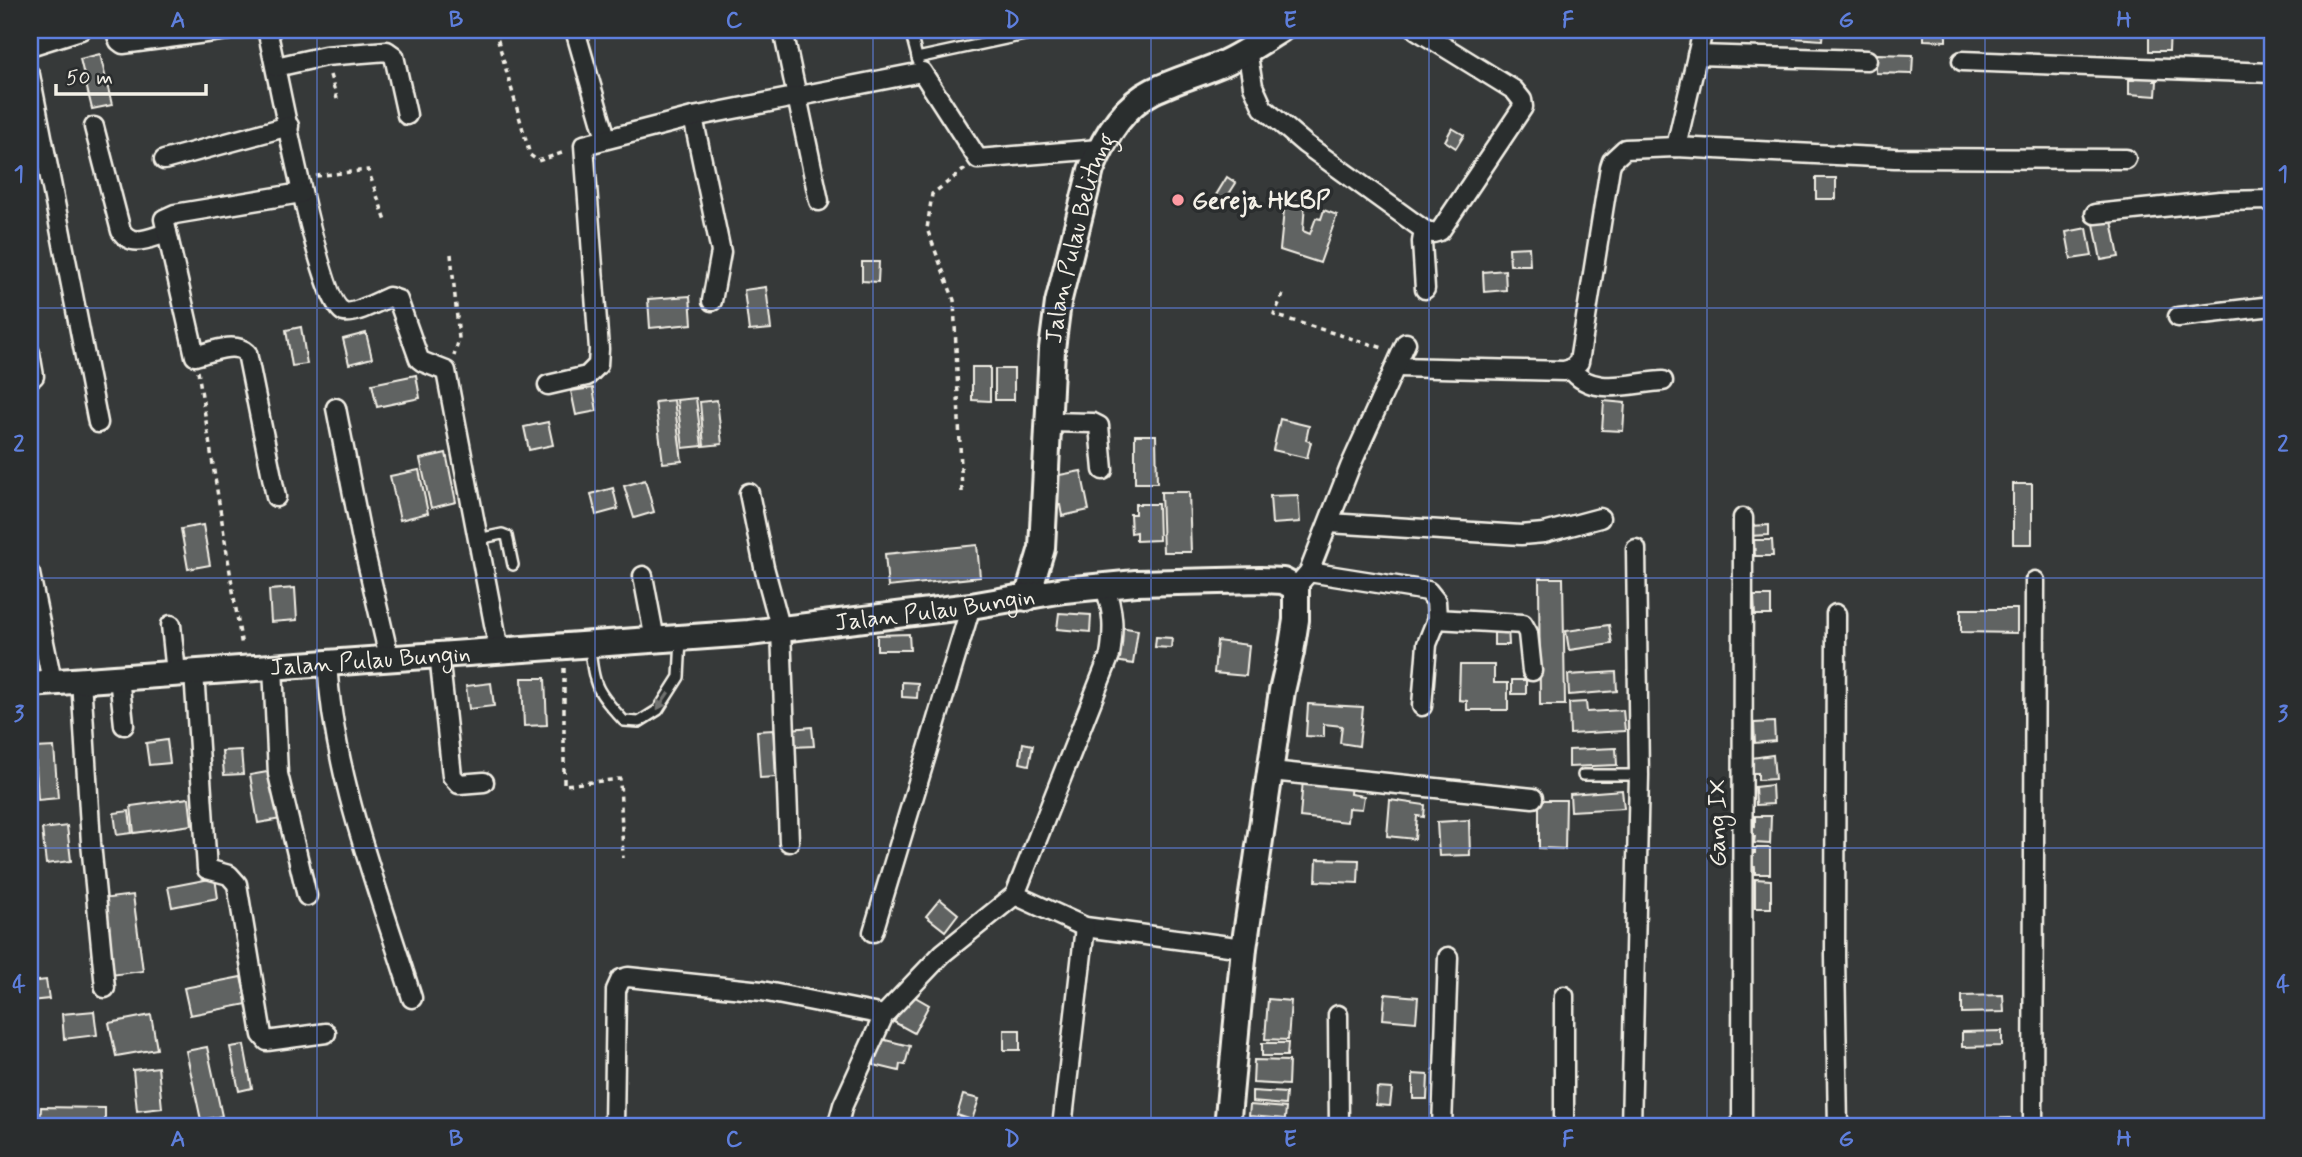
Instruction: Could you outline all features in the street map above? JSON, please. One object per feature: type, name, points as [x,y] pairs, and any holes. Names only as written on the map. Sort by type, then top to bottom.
[{"type":"street","points":[[30,46],[81,30]]},
{"type":"street","points":[[115,30],[119,41],[127,44],[228,30]]},
{"type":"street","points":[[267,30],[300,186],[324,275],[336,306],[344,312],[351,312],[389,297],[398,300],[419,359],[446,370],[499,650]]},
{"type":"street","points":[[575,30],[606,138]]},
{"type":"street","points":[[783,30],[819,201]]},
{"type":"street","name":"Jalan Pulau Belitung","points":[[1027,598],[1042,548],[1066,423],[1052,349],[1058,303],[1091,170],[1099,149],[1126,112],[1154,90],[1224,62],[1280,30]]},
{"type":"street","points":[[1247,50],[1253,86],[1263,108],[1305,145],[1424,230],[1433,233],[1440,231],[1523,107],[1522,100],[1514,90],[1417,30]]},
{"type":"street","points":[[1676,147],[1703,30]]},
{"type":"street","points":[[276,67],[325,56],[383,51],[390,53],[394,56],[407,115]]},
{"type":"street","points":[[1697,55],[1867,60]]},
{"type":"street","points":[[1962,61],[2272,73]]},
{"type":"street","points":[[548,386],[587,376],[598,365],[584,145],[694,117],[797,97],[920,65],[978,159],[1099,149]]},
{"type":"street","points":[[30,75],[98,424]]},
{"type":"street","points":[[694,117],[722,252],[712,301]]},
{"type":"street","points":[[164,160],[289,126]]},
{"type":"street","points":[[94,127],[121,231],[126,239],[134,242],[167,233]]},
{"type":"street","points":[[1227,1127],[1244,948],[1303,580],[1329,523],[1350,467],[1402,355],[1571,369],[1579,362],[1612,161],[1626,149],[1676,147],[1895,158],[2126,159]]},
{"type":"street","points":[[276,497],[247,353],[234,346],[195,356],[164,219],[167,216],[300,186]]},
{"type":"street","points":[[2095,214],[2220,201],[2272,200]]},
{"type":"street","points":[[1424,230],[1424,289]]},
{"type":"street","points":[[2178,317],[2272,306]]},
{"type":"street","points":[[30,353],[34,376]]},
{"type":"street","points":[[1571,369],[1577,377],[1598,386],[1663,381]]},
{"type":"street","points":[[336,408],[389,657]]},
{"type":"street","points":[[1066,423],[1093,423],[1099,426],[1103,470]]},
{"type":"street","points":[[749,493],[764,567],[781,630],[789,842]]},
{"type":"street","points":[[1329,523],[1521,535],[1544,533],[1600,518]]},
{"type":"street","name":"Gang IX","points":[[1742,1127],[1743,518]]},
{"type":"street","points":[[1042,548],[1064,590]]},
{"type":"street","points":[[1631,1127],[1639,775],[1636,549]]},
{"type":"street","points":[[30,574],[41,682]]},
{"type":"street","points":[[643,576],[655,640]]},
{"type":"street","points":[[1303,580],[1428,591],[1436,601],[1437,618],[1427,644],[1422,706]]},
{"type":"street","name":"Jalan Pulau Bungin","points":[[41,682],[781,630],[848,619],[971,606],[1064,590],[1118,585],[1303,580]]},
{"type":"street","points":[[2033,1127],[2035,581]]},
{"type":"street","points":[[837,1127],[843,1105],[884,1015],[943,953],[1015,895],[1110,655],[1118,585]]},
{"type":"street","points":[[873,932],[971,606]]},
{"type":"street","points":[[1836,614],[1835,956],[1838,1127]]},
{"type":"street","points":[[1437,618],[1523,624],[1528,633],[1532,671]]},
{"type":"street","points":[[171,625],[185,673],[207,869],[229,875],[237,884],[262,1035],[267,1041],[326,1033]]},
{"type":"street","points":[[439,654],[452,776],[459,784],[484,782]]},
{"type":"street","points":[[327,661],[329,701],[346,783],[412,998]]},
{"type":"street","points":[[273,666],[278,774],[307,896]]},
{"type":"street","points":[[119,677],[124,725]]},
{"type":"street","points":[[81,679],[91,843],[105,988]]},
{"type":"street","points":[[1271,771],[1533,797]]},
{"type":"street","points":[[1015,895],[1085,927],[1244,948]]},
{"type":"street","points":[[1062,1127],[1085,927]]},
{"type":"street","points":[[1442,1127],[1448,957]]},
{"type":"street","points":[[614,1127],[616,989],[621,979],[628,977],[762,991],[884,1015]]},
{"type":"street","points":[[1563,996],[1564,1127]]},
{"type":"street","points":[[1338,1015],[1339,1127]]},
{"type":"lane","points":[[910,30],[920,65],[1048,30]]},
{"type":"lane","points":[[478,539],[502,534],[507,536],[513,565]]},
{"type":"lane","points":[[590,643],[592,676],[601,697],[624,721],[639,722],[658,710],[679,677],[681,638]]},
{"type":"lane","points":[[1583,775],[1639,775]]},
{"type":"path","points":[[495,30],[530,156],[538,161],[584,145]]},
{"type":"path","points":[[325,56],[338,102]]},
{"type":"path","points":[[962,492],[954,299],[927,229],[932,194],[978,159]]},
{"type":"path","points":[[300,186],[368,170],[387,224]]},
{"type":"path","points":[[446,370],[456,352],[459,339],[451,254]]},
{"type":"path","points":[[1283,294],[1274,315],[1402,355]]},
{"type":"path","points":[[195,356],[246,668]]},
{"type":"path","points":[[564,645],[564,785],[620,779],[623,858]]},
{"type":"building","points":[[1794,30],[1823,30],[1822,40],[1794,38]]},
{"type":"building","points":[[1924,30],[1946,30],[1946,41],[1924,40]]},
{"type":"building","points":[[2149,30],[2170,30],[2169,51],[2149,51]]},
{"type":"building","points":[[2266,34],[2272,34],[2272,56],[2265,56]]},
{"type":"building","points":[[100,54],[112,105],[92,109],[80,59]]},
{"type":"building","points":[[1876,54],[1913,55],[1912,74],[1876,73]]},
{"type":"building","points":[[2135,74],[2154,75],[2154,81],[2157,81],[2156,96],[2129,94],[2129,80],[2134,80]]},
{"type":"building","points":[[1452,128],[1464,135],[1456,148],[1445,141]]},
{"type":"building","points":[[1227,177],[1236,183],[1222,205],[1213,200]]},
{"type":"building","points":[[1816,178],[1836,178],[1836,199],[1816,199]]},
{"type":"building","points":[[1285,200],[1305,202],[1303,231],[1310,234],[1316,218],[1321,219],[1324,210],[1337,215],[1320,263],[1280,250]]},
{"type":"building","points":[[2112,221],[2119,257],[2101,260],[2094,224]]},
{"type":"building","points":[[2087,228],[2092,256],[2071,259],[2066,232]]},
{"type":"building","points":[[1529,247],[1530,265],[1510,265],[1509,248]]},
{"type":"building","points":[[862,262],[879,262],[878,282],[862,281]]},
{"type":"building","points":[[1505,270],[1506,290],[1484,292],[1483,272]]},
{"type":"building","points":[[766,287],[771,329],[749,331],[744,290]]},
{"type":"building","points":[[690,296],[692,324],[650,328],[648,299]]},
{"type":"building","points":[[301,327],[307,364],[292,366],[286,330]]},
{"type":"building","points":[[366,333],[372,358],[349,364],[343,339]]},
{"type":"building","points":[[972,367],[990,367],[990,401],[972,400]]},
{"type":"building","points":[[995,369],[1014,369],[1014,400],[995,400]]},
{"type":"building","points":[[416,375],[420,398],[377,407],[372,384]]},
{"type":"building","points":[[593,388],[597,411],[576,415],[571,391]]},
{"type":"building","points":[[696,398],[702,446],[683,448],[677,400]]},
{"type":"building","points":[[674,400],[682,461],[663,463],[655,402]]},
{"type":"building","points":[[717,400],[722,444],[704,446],[700,402]]},
{"type":"building","points":[[1604,401],[1625,403],[1623,431],[1602,430]]},
{"type":"building","points":[[1280,419],[1309,426],[1306,440],[1311,442],[1307,458],[1273,450]]},
{"type":"building","points":[[548,422],[553,445],[529,450],[524,427]]},
{"type":"building","points":[[1135,435],[1156,435],[1157,483],[1135,483]]},
{"type":"building","points":[[446,453],[456,502],[431,508],[420,459]]},
{"type":"building","points":[[419,470],[428,513],[400,520],[390,476]]},
{"type":"building","points":[[1081,471],[1089,510],[1062,516],[1060,505],[1056,505],[1054,476]]},
{"type":"building","points":[[645,480],[654,512],[634,518],[624,486]]},
{"type":"building","points":[[2013,484],[2032,484],[2032,544],[2013,544]]},
{"type":"building","points":[[613,488],[618,509],[596,515],[591,494]]},
{"type":"building","points":[[1161,492],[1189,492],[1191,552],[1163,552]]},
{"type":"building","points":[[1298,495],[1300,522],[1272,524],[1270,496]]},
{"type":"building","points":[[1135,504],[1158,504],[1159,540],[1136,541],[1136,532],[1131,533],[1130,514],[1135,514]]},
{"type":"building","points":[[203,525],[210,565],[188,569],[181,529]]},
{"type":"building","points":[[1769,525],[1769,535],[1748,536],[1748,526]]},
{"type":"building","points":[[1754,540],[1772,540],[1773,556],[1755,556]]},
{"type":"building","points":[[977,545],[980,577],[888,587],[885,554]]},
{"type":"building","points":[[1539,578],[1563,578],[1565,705],[1540,705]]},
{"type":"building","points":[[295,588],[297,620],[271,622],[269,590]]},
{"type":"building","points":[[1754,596],[1771,596],[1771,615],[1755,615]]},
{"type":"building","points":[[1961,609],[2017,609],[2017,633],[1961,632]]},
{"type":"building","points":[[1059,613],[1091,615],[1090,632],[1057,629]]},
{"type":"building","points":[[1609,625],[1612,644],[1569,650],[1566,631]]},
{"type":"building","points":[[1120,627],[1138,630],[1133,664],[1115,661]]},
{"type":"building","points":[[1494,627],[1508,627],[1509,645],[1494,645]]},
{"type":"building","points":[[909,634],[910,650],[877,650],[877,635]]},
{"type":"building","points":[[1156,637],[1172,638],[1171,648],[1155,647]]},
{"type":"building","points":[[1217,641],[1249,645],[1246,676],[1214,673]]},
{"type":"building","points":[[1460,665],[1494,665],[1494,683],[1508,683],[1508,710],[1467,710],[1467,701],[1459,700]]},
{"type":"building","points":[[1616,672],[1617,691],[1569,695],[1568,675]]},
{"type":"building","points":[[522,678],[545,678],[547,725],[524,726]]},
{"type":"building","points":[[1512,680],[1526,680],[1526,694],[1512,694]]},
{"type":"building","points":[[902,682],[918,683],[917,698],[902,697]]},
{"type":"building","points":[[491,683],[494,706],[469,709],[466,686]]},
{"type":"building","points":[[1586,702],[1587,712],[1623,710],[1625,731],[1570,734],[1569,703]]},
{"type":"building","points":[[1308,704],[1363,707],[1359,746],[1340,743],[1342,726],[1324,724],[1324,737],[1306,736]]},
{"type":"building","points":[[1774,722],[1775,741],[1755,743],[1754,723]]},
{"type":"building","points":[[812,727],[814,746],[792,747],[790,729]]},
{"type":"building","points":[[773,730],[776,777],[760,778],[757,731]]},
{"type":"building","points":[[167,740],[170,763],[149,765],[146,743]]},
{"type":"building","points":[[1023,743],[1033,745],[1029,765],[1020,763]]},
{"type":"building","points":[[54,747],[58,798],[38,800],[35,748]]},
{"type":"building","points":[[1616,748],[1617,765],[1569,767],[1569,750]]},
{"type":"building","points":[[241,750],[243,774],[224,775],[222,751]]},
{"type":"building","points":[[1773,755],[1775,779],[1758,780],[1758,773],[1752,773],[1751,758]]},
{"type":"building","points":[[273,771],[281,819],[258,823],[250,775]]},
{"type":"building","points":[[1303,779],[1351,784],[1350,794],[1364,796],[1362,809],[1348,808],[1347,822],[1300,817]]},
{"type":"building","points":[[1772,785],[1773,804],[1756,805],[1755,787]]},
{"type":"building","points":[[1622,790],[1624,808],[1571,811],[1570,794]]},
{"type":"building","points":[[189,798],[192,825],[134,833],[131,806]]},
{"type":"building","points":[[1390,800],[1425,805],[1424,817],[1417,816],[1415,839],[1387,836]]},
{"type":"building","points":[[1539,800],[1566,800],[1565,849],[1539,848]]},
{"type":"building","points":[[129,811],[132,833],[117,835],[114,813]]},
{"type":"building","points":[[1755,816],[1771,816],[1770,844],[1754,843],[1755,836],[1749,836],[1749,825],[1755,826]]},
{"type":"building","points":[[1469,820],[1470,855],[1439,856],[1437,822]]},
{"type":"building","points":[[67,826],[71,861],[46,864],[42,829]]},
{"type":"building","points":[[1755,848],[1770,848],[1770,874],[1755,874],[1755,867],[1749,866],[1750,853],[1755,853]]},
{"type":"building","points":[[1317,859],[1359,860],[1358,883],[1316,881]]},
{"type":"building","points":[[215,878],[218,898],[172,907],[168,887]]},
{"type":"building","points":[[1755,879],[1771,880],[1771,908],[1755,908]]},
{"type":"building","points":[[133,895],[143,971],[111,975],[101,899]]},
{"type":"building","points":[[940,899],[958,914],[945,931],[926,916]]},
{"type":"building","points":[[241,977],[247,1004],[190,1015],[184,988]]},
{"type":"building","points":[[46,980],[49,999],[30,1001],[30,982]]},
{"type":"building","points":[[910,994],[929,1005],[914,1033],[894,1022]]},
{"type":"building","points":[[1385,994],[1418,997],[1416,1022],[1383,1019]]},
{"type":"building","points":[[2003,995],[2004,1012],[1962,1013],[1962,996]]},
{"type":"building","points":[[1268,999],[1291,1001],[1288,1040],[1265,1039]]},
{"type":"building","points":[[94,1011],[97,1035],[64,1039],[62,1014]]},
{"type":"building","points":[[151,1015],[157,1049],[116,1056],[109,1023]]},
{"type":"building","points":[[1004,1030],[1020,1030],[1020,1050],[1004,1050]]},
{"type":"building","points":[[2002,1031],[2002,1046],[1962,1047],[1962,1032]]},
{"type":"building","points":[[881,1039],[910,1046],[905,1065],[900,1064],[899,1071],[874,1065]]},
{"type":"building","points":[[1262,1043],[1288,1043],[1287,1056],[1262,1056]]},
{"type":"building","points":[[244,1045],[252,1088],[239,1091],[230,1047]]},
{"type":"building","points":[[207,1047],[222,1116],[201,1120],[186,1051]]},
{"type":"building","points":[[1254,1060],[1289,1061],[1288,1085],[1253,1083]]},
{"type":"building","points":[[158,1067],[162,1108],[137,1111],[133,1070]]},
{"type":"building","points":[[1413,1074],[1428,1075],[1427,1099],[1413,1099]]},
{"type":"building","points":[[1377,1088],[1392,1089],[1390,1106],[1376,1105]]},
{"type":"building","points":[[1252,1091],[1286,1093],[1285,1105],[1252,1102]]},
{"type":"building","points":[[963,1095],[979,1099],[972,1120],[957,1115]]},
{"type":"building","points":[[1250,1105],[1286,1108],[1285,1119],[1249,1116]]},
{"type":"building","points":[[41,1107],[105,1108],[105,1127],[40,1127]]},
{"type":"building","points":[[2010,1118],[2011,1127],[1963,1127],[1963,1119]]},
{"type":"building","points":[[1251,1119],[1285,1123],[1284,1127],[1250,1127]]},
{"type":"building","points":[[1407,1122],[1425,1122],[1425,1127],[1407,1127]]},
{"type":"place","name":"Gereja HKBP","points":[[1178,200]]}]
